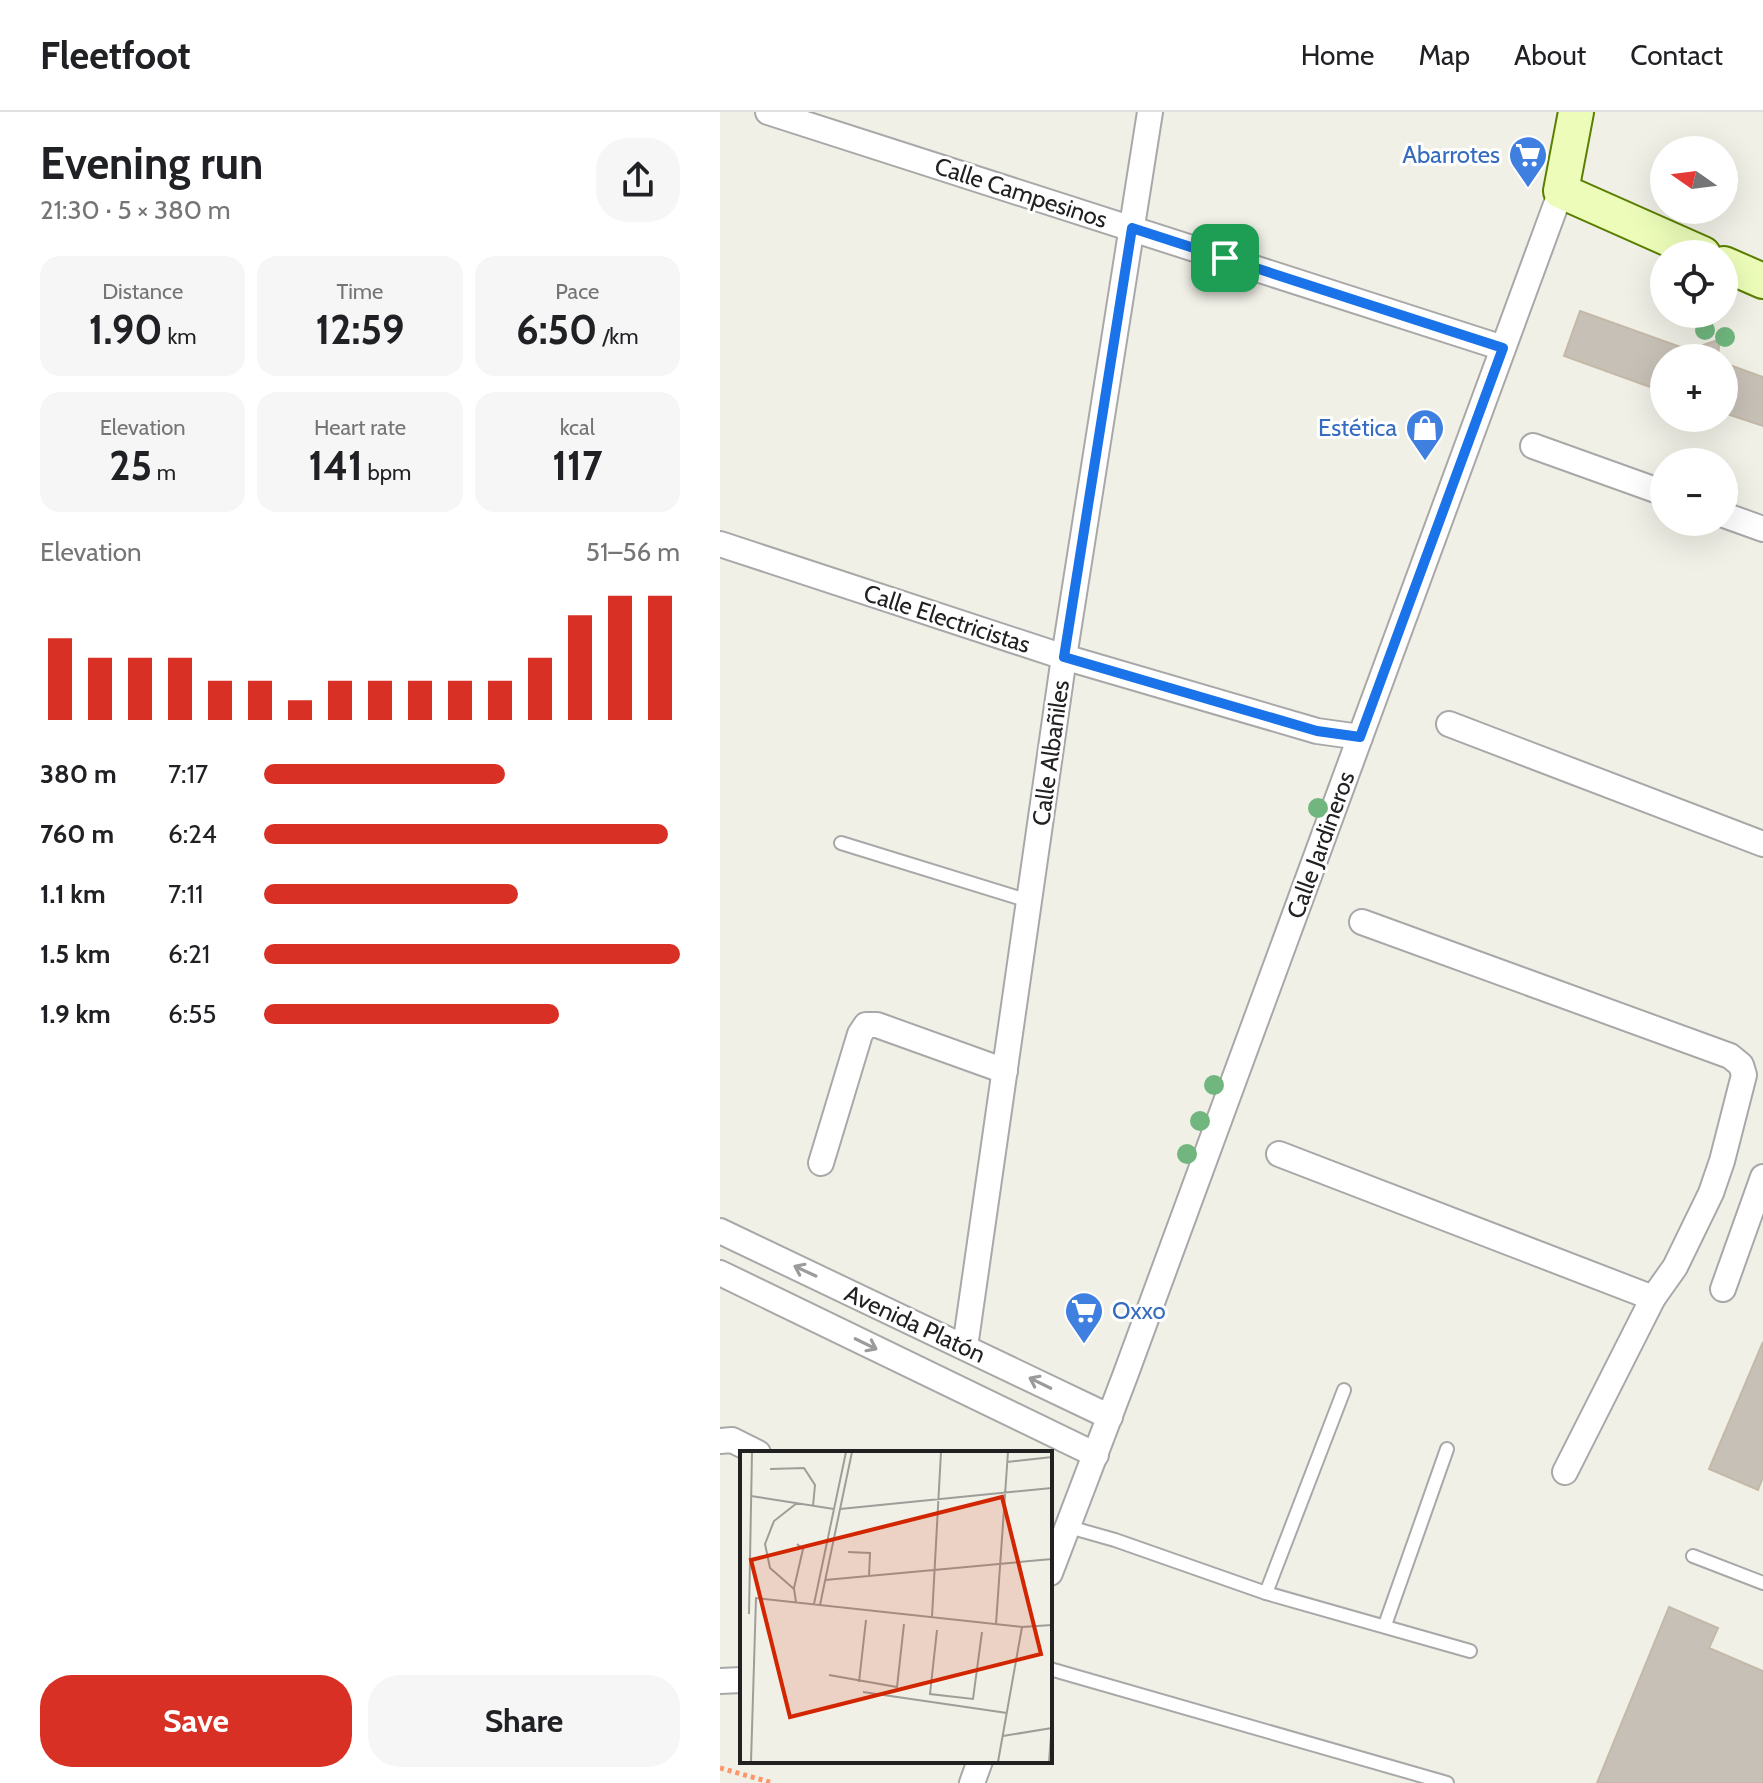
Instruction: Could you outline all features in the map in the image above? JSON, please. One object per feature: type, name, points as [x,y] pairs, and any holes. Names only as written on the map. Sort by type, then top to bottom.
[{"type":"street","name":"Calle Campesinos","points":[[768,112],[1503,348]]},
{"type":"street","name":"Calle Albañiles","points":[[965,1347],[1064,657],[1150,112]]},
{"type":"street","name":"Calle Jardineros","points":[[1052,1565],[1096,1455],[1561,191],[1576,112]]},
{"type":"street","points":[[1561,191],[1671,240]]},
{"type":"street","points":[[1738,270],[1763,281]]},
{"type":"street","points":[[1533,446],[1650,488]]},
{"type":"street","points":[[1738,520],[1763,529]]},
{"type":"street","name":"Calle Electricistas","points":[[720,544],[1064,657],[1317,731],[1360,737]]},
{"type":"street","points":[[1449,724],[1763,844]]},
{"type":"street","points":[[1362,922],[1730,1056],[1741,1065],[1744,1075],[1711,1193],[1675,1267],[1653,1298],[1565,1472]]},
{"type":"street","points":[[821,1163],[860,1034],[866,1025],[877,1025],[1005,1071]]},
{"type":"street","points":[[1279,1154],[1653,1298]]},
{"type":"street","points":[[1722,1161],[1763,1176],[1723,1289]]},
{"type":"street","points":[[1711,1193],[1752,1203]]},
{"type":"street","name":"Avenida Platón","points":[[720,1231],[1110,1417]]},
{"type":"street","name":"Avenida Platón","points":[[720,1273],[1096,1455]]},
{"type":"street","points":[[720,1441],[732,1440],[754,1451]]},
{"type":"street","points":[[720,1681],[740,1680]]},
{"type":"street","points":[[972,1783],[979,1763]]},
{"type":"lane","points":[[841,843],[1029,901]]},
{"type":"lane","points":[[1266,1593],[1344,1390]]},
{"type":"lane","points":[[1385,1625],[1447,1449]]},
{"type":"lane","points":[[1069,1527],[1266,1593],[1470,1651]]},
{"type":"lane","points":[[1693,1556],[1763,1583]]},
{"type":"lane","points":[[1052,1670],[1447,1783]]},
{"type":"path","points":[[720,1768],[773,1783]]},
{"type":"building","points":[[1580,311],[1672,344],[1650,344],[1650,387],[1564,356]]},
{"type":"building","points":[[1738,368],[1763,377],[1763,426],[1738,418]]},
{"type":"building","points":[[1763,1342],[1763,1477],[1758,1490],[1709,1469]]},
{"type":"building","points":[[1669,1607],[1718,1628],[1709,1648],[1763,1671],[1763,1783],[1597,1783]]},
{"type":"place","name":"Abarrotes","points":[[1528,189]]},
{"type":"place","name":"Estética","points":[[1425,462]]},
{"type":"place","name":"Oxxo","points":[[1084,1345]]},
{"type":"route","points":[[1132,228],[1225,258],[1503,348],[1360,737],[1317,731],[1064,657],[1132,228]]}]
